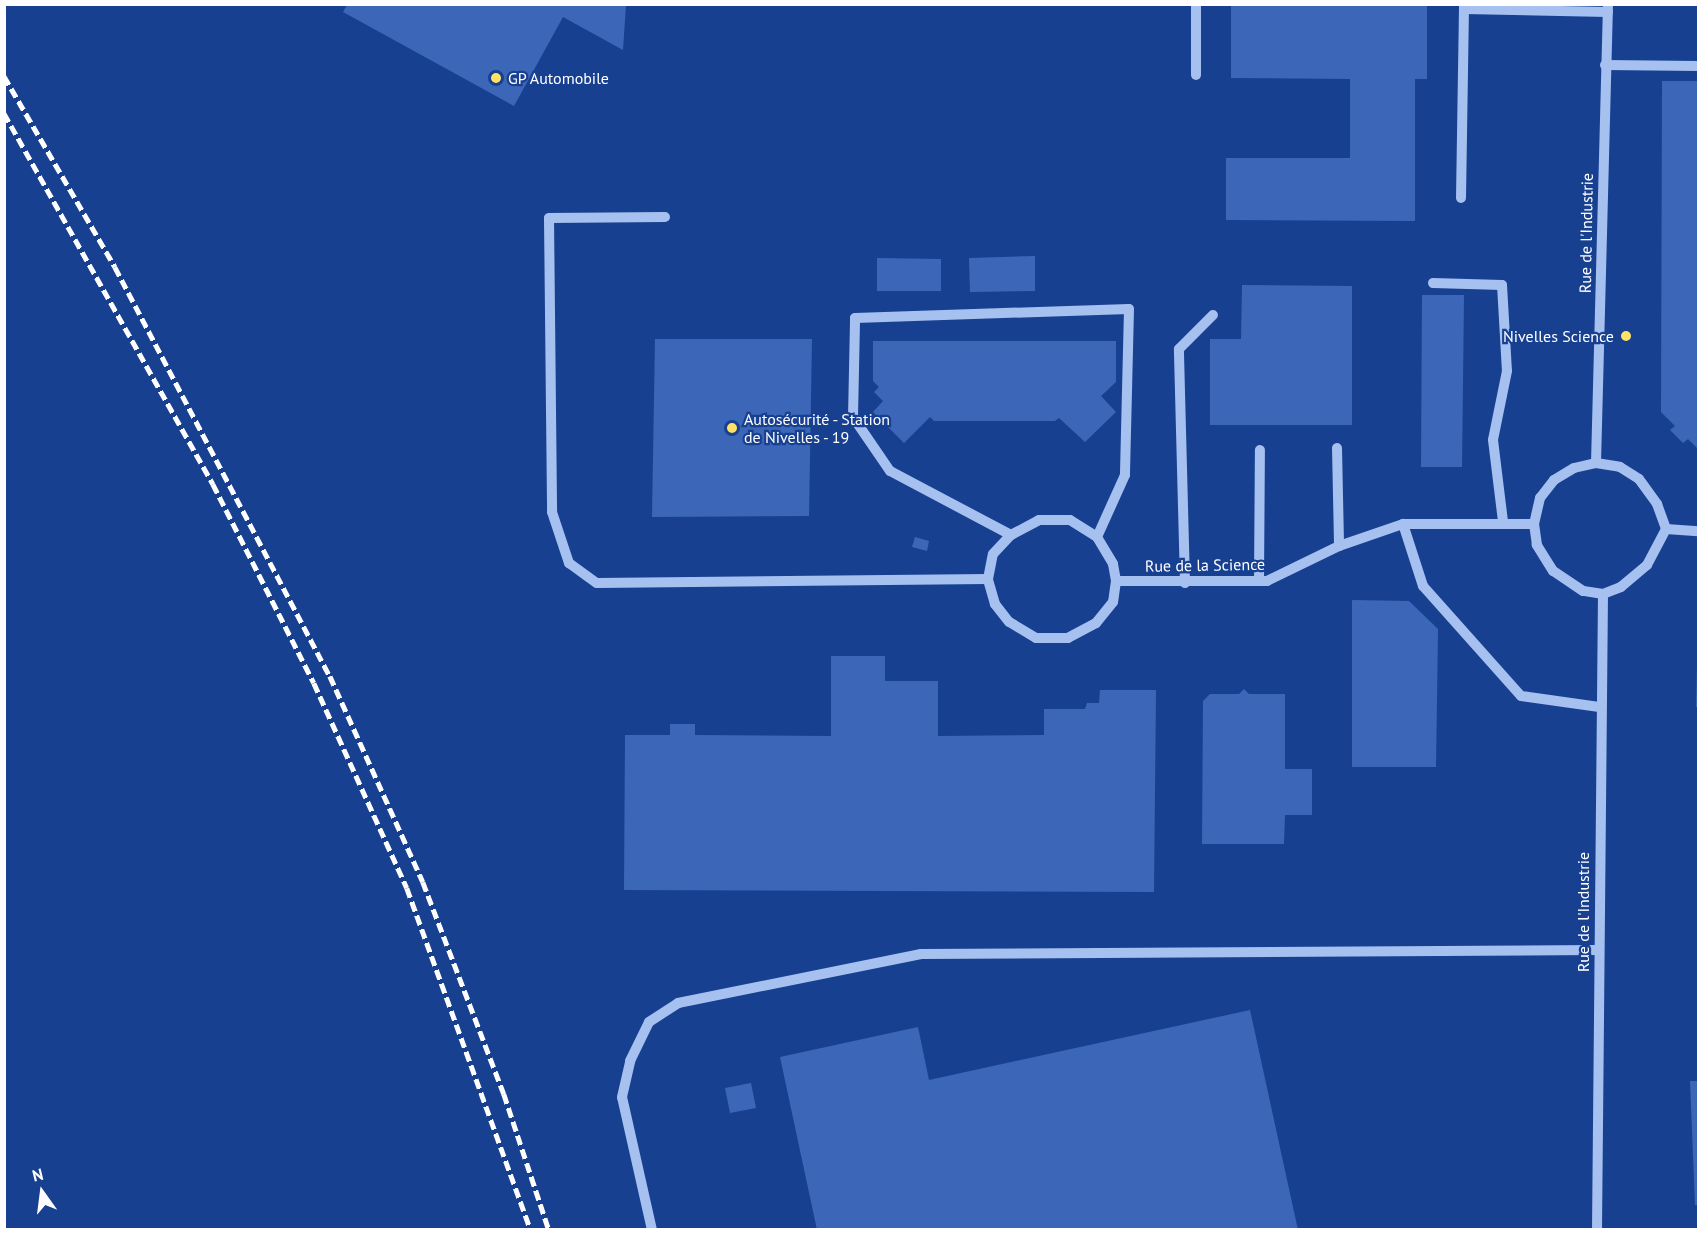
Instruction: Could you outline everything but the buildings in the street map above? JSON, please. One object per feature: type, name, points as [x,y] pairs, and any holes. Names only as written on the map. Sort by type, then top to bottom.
[{"type":"street","points":[[1196,4],[1196,75]]},
{"type":"street","points":[[1461,198],[1464,7],[1608,8]]},
{"type":"street","name":"Rue de l'Industrie","points":[[1596,463],[1608,8]]},
{"type":"street","points":[[1605,65],[1698,66]]},
{"type":"street","points":[[665,218],[549,218],[552,512],[569,563],[597,583],[988,579]]},
{"type":"street","points":[[1433,283],[1502,285],[1507,371],[1493,440],[1503,521]]},
{"type":"street","points":[[1011,535],[890,471],[854,417],[855,318],[1129,309],[1125,475],[1097,537]]},
{"type":"street","points":[[1185,583],[1179,349],[1213,315]]},
{"type":"street","points":[[1337,448],[1339,546]]},
{"type":"street","points":[[1259,581],[1260,450]]},
{"type":"street","points":[[1596,463],[1620,467],[1639,479],[1657,504],[1666,529],[1647,565],[1622,587],[1603,594],[1583,591],[1553,571],[1537,545],[1534,524],[1540,498],[1554,480],[1574,468],[1596,463]]},
{"type":"street","points":[[1039,520],[1070,520],[1097,537],[1113,564],[1116,581],[1113,603],[1096,623],[1068,638],[1036,638],[1009,621],[995,604],[988,579],[993,554],[1011,535],[1039,520]]},
{"type":"street","name":"Rue de la Science","points":[[1116,581],[1185,583],[1267,581],[1339,546],[1403,524],[1503,521],[1534,524]]},
{"type":"street","points":[[1403,524],[1423,586],[1521,696],[1599,706]]},
{"type":"street","points":[[1666,529],[1698,531]]},
{"type":"street","name":"Rue de l'Industrie","points":[[1597,1230],[1599,706],[1603,594]]},
{"type":"street","points":[[652,1230],[622,1097],[630,1061],[649,1022],[678,1003],[921,954],[1598,950]]},
{"type":"railway","points":[[4,76],[115,267],[330,676],[423,882],[504,1094],[549,1230]]},
{"type":"railway","points":[[4,113],[213,484],[314,683],[407,888],[531,1230]]},
{"type":"place","name":"GP Automobile","points":[[496,78]]},
{"type":"place","name":"Nivelles Science","points":[[1626,336]]},
{"type":"place","name":"Autosécurité - Station de Nivelles - 19","points":[[732,428]]}]
